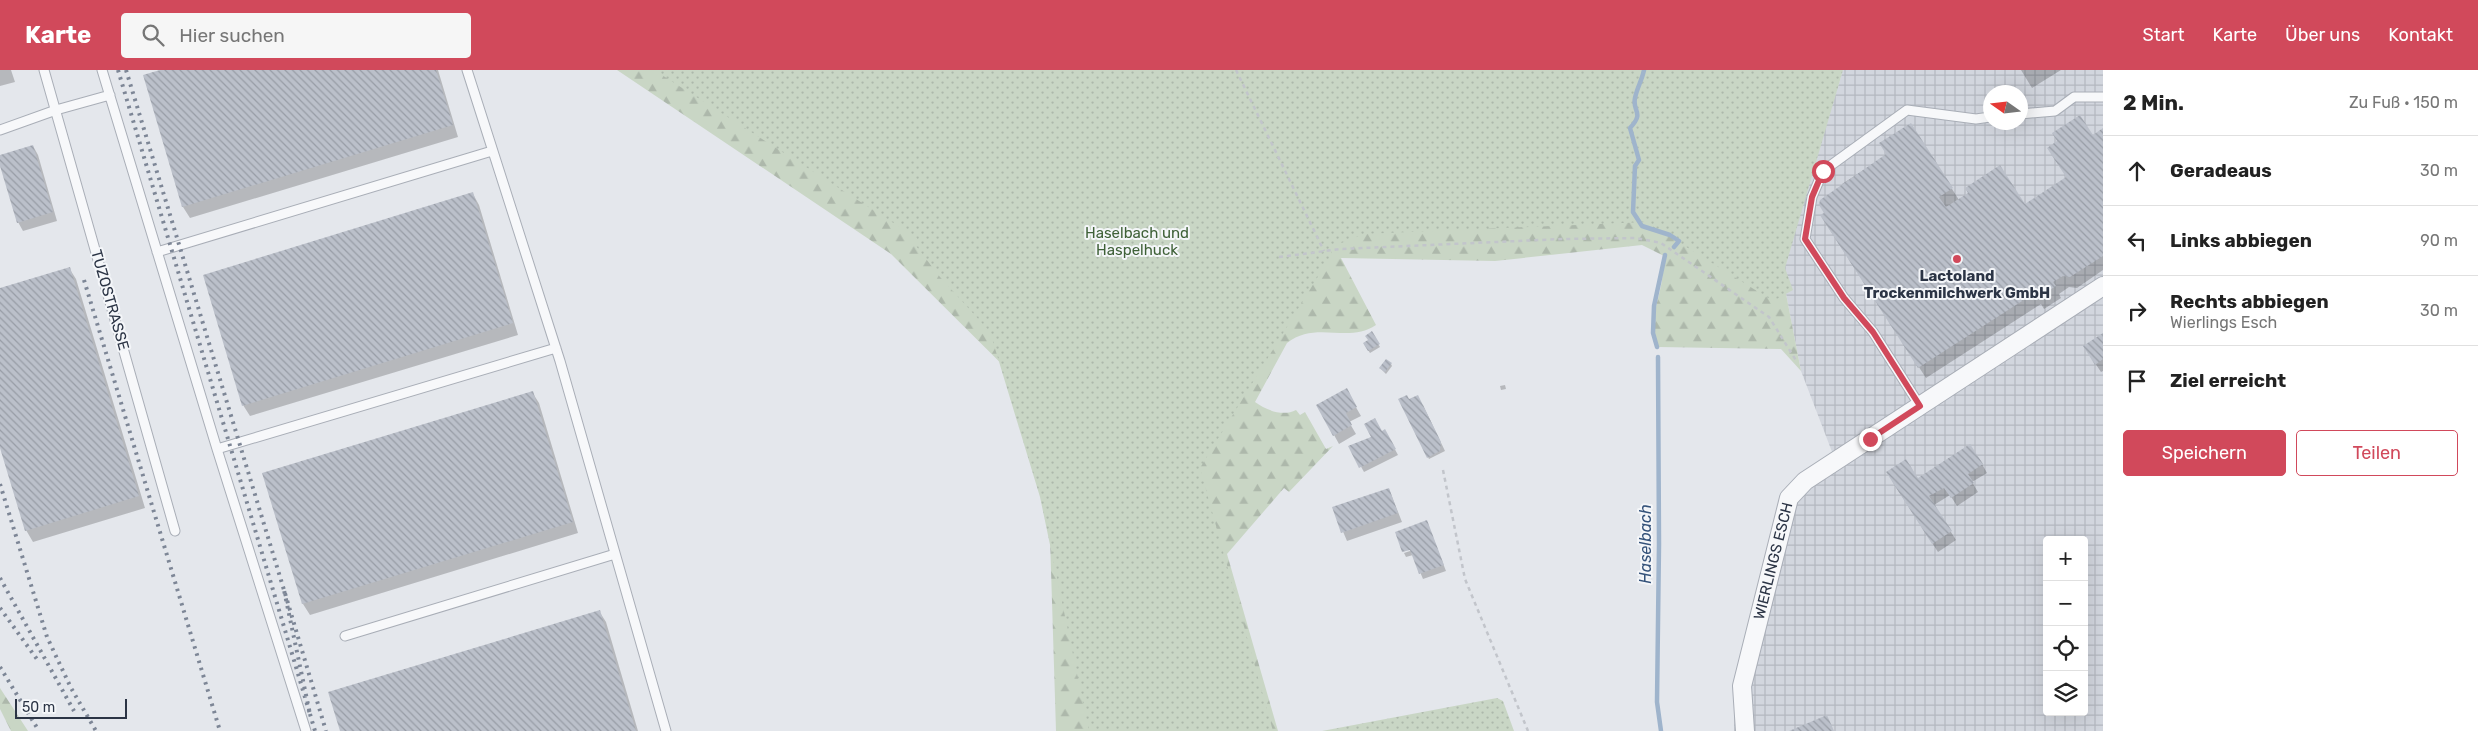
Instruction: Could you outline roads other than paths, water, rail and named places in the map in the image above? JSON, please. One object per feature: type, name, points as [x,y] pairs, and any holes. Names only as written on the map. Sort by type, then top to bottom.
[{"type":"street","name":"WIERLINGS ESCH","points":[[1745,731],[1742,686],[1789,498],[1805,482],[2103,286]]},
{"type":"lane","name":"TUZOSTRASSE","points":[[44,70],[175,531]]},
{"type":"lane","points":[[102,70],[156,252],[306,731]]},
{"type":"lane","points":[[467,70],[556,348],[666,731]]},
{"type":"lane","points":[[0,130],[56,110],[110,95]]},
{"type":"lane","points":[[2028,113],[2055,110],[2074,97],[2103,97]]},
{"type":"lane","points":[[1920,406],[1873,332],[1844,298],[1805,239],[1812,197],[1823,171],[1907,110],[1976,119],[1983,118]]},
{"type":"lane","points":[[156,252],[492,151]]},
{"type":"lane","points":[[217,449],[556,348]]},
{"type":"lane","points":[[345,636],[615,554]]},
{"type":"waterway","name":"Haselbach","points":[[1644,70],[1635,98],[1637,119],[1630,128],[1639,160],[1635,166],[1633,212],[1642,226],[1670,235],[1679,241],[1674,247]]},
{"type":"waterway","name":"Haselbach","points":[[1657,347],[1653,333],[1654,306],[1665,255]]},
{"type":"waterway","name":"Haselbach","points":[[1658,357],[1659,544],[1657,702],[1661,731]]},
{"type":"railway","points":[[118,70],[310,714],[284,590],[326,731]]},
{"type":"railway","points":[[126,70],[284,590]]},
{"type":"railway","points":[[84,280],[220,731]]},
{"type":"railway","points":[[0,484],[47,637],[71,688],[96,731]]},
{"type":"railway","points":[[0,578],[74,711]]},
{"type":"railway","points":[[0,608],[39,662]]},
{"type":"railway","points":[[0,667],[39,731]]},
{"type":"railway","points":[[310,714],[315,731]]},
{"type":"place","name":"Lactoland Trockenmilchwerk GmbH","points":[[1957,259]]},
{"type":"park label","name":"Haselbach und Haspelhuck","points":[[1137,242]]}]
